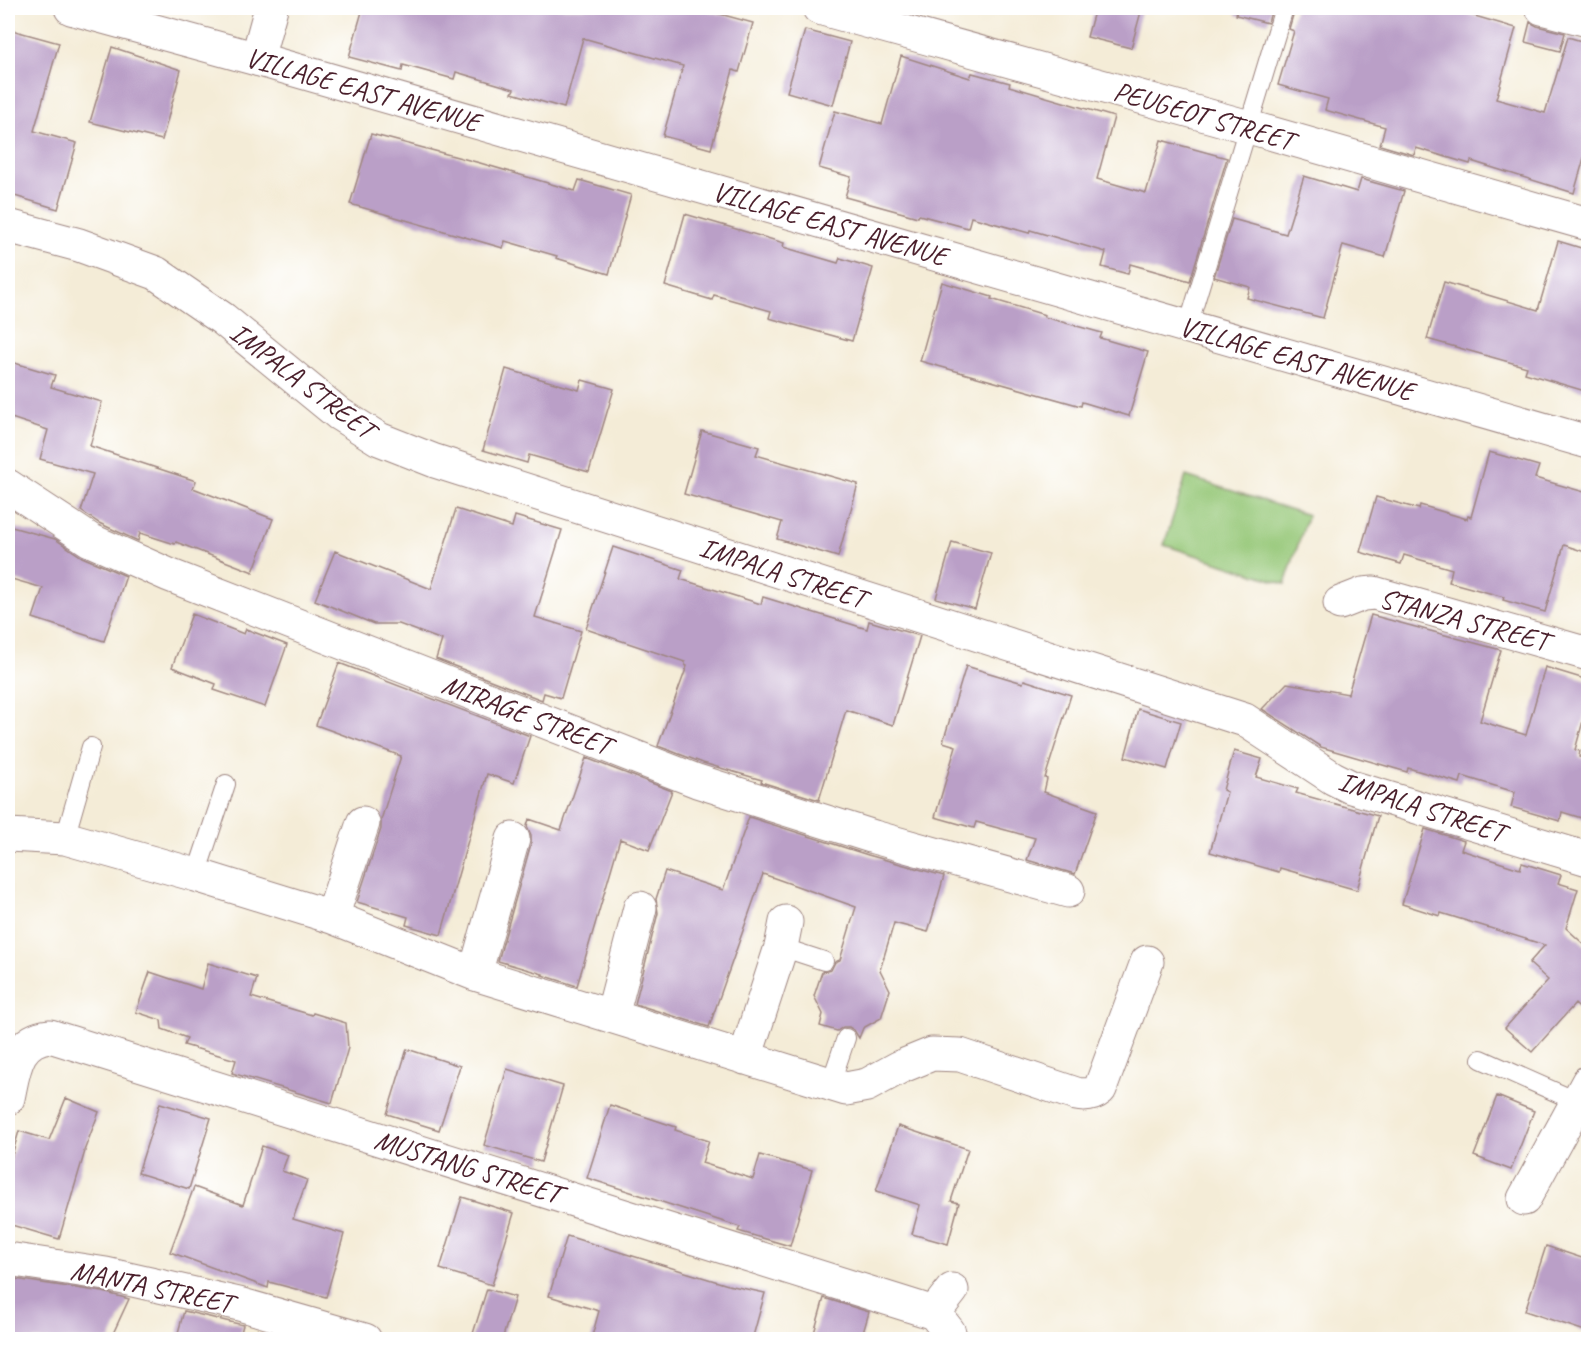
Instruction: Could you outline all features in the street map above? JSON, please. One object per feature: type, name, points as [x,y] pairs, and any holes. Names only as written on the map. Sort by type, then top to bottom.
[{"type":"street","name":"VILLAGE EAST AVENUE","points":[[76,8],[1588,442]]},
{"type":"street","points":[[257,59],[271,8]]},
{"type":"street","name":"PEUGEOT STREET","points":[[819,8],[1588,224]]},
{"type":"street","points":[[1542,8],[1588,21]]},
{"type":"street","name":"IMPALA STREET","points":[[8,226],[80,245],[156,273],[223,319],[339,414],[379,439],[435,461],[1245,720],[1333,778],[1351,787],[1588,860]]},
{"type":"street","name":"MIRAGE STREET","points":[[8,486],[90,540],[169,575],[698,781],[874,837],[1068,891]]},
{"type":"street","name":"STANZA STREET","points":[[1340,603],[1363,594],[1374,593],[1588,654]]},
{"type":"street","points":[[332,917],[363,823]]},
{"type":"street","points":[[8,835],[65,838],[196,875],[332,917],[474,974],[846,1089],[867,1085],[900,1067],[932,1054],[960,1056],[1076,1095],[1095,1093],[1100,1089],[1147,962]]},
{"type":"street","points":[[474,974],[513,839]]},
{"type":"street","points":[[612,1016],[640,908]]},
{"type":"street","points":[[745,1058],[784,935]]},
{"type":"street","name":"MUSTANG STREET","points":[[8,1098],[17,1060],[25,1047],[37,1037],[50,1036],[946,1314]]},
{"type":"street","points":[[1524,1199],[1583,1092]]},
{"type":"street","name":"MANTA STREET","points":[[8,1259],[129,1279],[239,1304],[365,1340]]},
{"type":"lane","points":[[1188,326],[1284,8]]},
{"type":"lane","points":[[65,838],[91,747]]},
{"type":"lane","points":[[196,875],[226,783]]},
{"type":"lane","points":[[784,935],[824,961]]},
{"type":"lane","points":[[830,1085],[846,1038]]},
{"type":"lane","points":[[1481,1059],[1583,1092]]},
{"type":"green space","points":[[1186,476],[1308,515],[1285,584],[1164,545]]},
{"type":"building","points":[[363,8],[698,8],[753,23],[739,72],[733,70],[711,149],[663,136],[683,66],[583,38],[564,108],[512,93],[514,89],[456,72],[454,79],[403,65],[402,71],[349,57]]},
{"type":"building","points":[[1095,8],[1142,8],[1131,48],[1087,37]]},
{"type":"building","points":[[1237,8],[1272,8],[1268,23],[1236,15]]},
{"type":"building","points":[[1295,8],[1470,8],[1468,14],[1516,28],[1496,99],[1545,113],[1568,37],[1588,43],[1588,144],[1574,193],[1471,161],[1470,164],[1416,148],[1414,155],[1380,145],[1385,127],[1325,110],[1328,99],[1278,85],[1294,31],[1289,29]]},
{"type":"building","points":[[1530,22],[1565,33],[1560,51],[1525,42]]},
{"type":"building","points":[[8,29],[59,43],[34,131],[77,143],[58,209],[8,194]]},
{"type":"building","points":[[805,30],[850,42],[833,105],[787,92]]},
{"type":"building","points":[[112,47],[181,70],[162,140],[90,122]]},
{"type":"building","points":[[901,56],[970,78],[972,73],[1010,83],[1009,86],[1114,117],[1097,179],[1146,193],[1161,140],[1227,158],[1190,281],[1130,264],[1128,274],[1102,267],[1106,252],[1030,230],[1029,233],[971,217],[968,228],[845,197],[851,177],[819,168],[835,111],[882,124]]},
{"type":"building","points":[[371,134],[575,191],[579,180],[631,195],[609,274],[505,241],[503,248],[350,204]]},
{"type":"building","points":[[1304,176],[1357,192],[1361,179],[1404,191],[1385,257],[1343,245],[1323,318],[1247,298],[1250,287],[1214,277],[1232,219],[1286,234]]},
{"type":"building","points":[[685,214],[784,243],[783,247],[838,263],[840,258],[873,268],[852,341],[769,318],[771,311],[714,295],[712,300],[665,286]]},
{"type":"building","points":[[1558,241],[1588,250],[1588,392],[1525,373],[1527,367],[1427,339],[1444,282],[1538,310]]},
{"type":"building","points":[[942,282],[1045,315],[1044,317],[1102,333],[1100,338],[1148,352],[1129,416],[1082,402],[1081,406],[920,361]]},
{"type":"building","points":[[8,361],[55,375],[51,387],[102,402],[90,446],[196,481],[193,488],[273,519],[253,572],[176,542],[175,544],[140,533],[138,541],[99,523],[81,511],[93,474],[40,459],[48,430],[8,417]]},
{"type":"building","points":[[506,369],[579,390],[582,380],[614,389],[589,472],[529,455],[527,463],[483,450]]},
{"type":"building","points":[[702,431],[759,447],[756,455],[858,484],[838,557],[777,539],[782,522],[684,494]]},
{"type":"building","points":[[1489,452],[1539,466],[1535,478],[1588,493],[1588,553],[1564,545],[1545,612],[1503,600],[1504,597],[1449,582],[1452,569],[1404,555],[1401,564],[1360,552],[1376,497],[1419,509],[1420,505],[1467,519],[1468,516],[1471,517]]},
{"type":"building","points":[[456,509],[512,527],[515,516],[562,530],[535,617],[581,631],[561,698],[544,693],[542,700],[436,659],[442,640],[399,624],[374,624],[315,600],[335,551],[431,589]]},
{"type":"building","points":[[8,526],[55,539],[82,557],[126,576],[104,641],[33,618],[43,588],[8,578]]},
{"type":"building","points":[[952,542],[991,553],[975,609],[936,598]]},
{"type":"building","points":[[613,547],[683,570],[680,579],[761,604],[763,597],[867,629],[869,621],[920,636],[893,725],[846,710],[819,800],[703,763],[658,746],[687,666],[685,662],[586,629]]},
{"type":"building","points":[[192,614],[244,634],[246,629],[287,645],[265,707],[214,690],[216,684],[172,667]]},
{"type":"building","points":[[1371,615],[1501,650],[1480,721],[1526,735],[1545,667],[1588,680],[1588,703],[1575,750],[1580,751],[1579,757],[1588,760],[1588,820],[1562,812],[1560,821],[1511,807],[1515,792],[1462,776],[1460,783],[1408,768],[1407,772],[1321,747],[1262,709],[1287,683],[1348,694]]},
{"type":"building","points":[[339,663],[530,736],[514,783],[487,774],[441,935],[406,925],[408,917],[357,902],[381,829],[381,820],[401,756],[316,725]]},
{"type":"building","points":[[966,666],[1023,683],[1024,680],[1071,695],[1045,778],[1047,779],[1044,792],[1097,811],[1075,874],[1027,860],[1035,838],[976,822],[974,828],[935,817],[956,746],[943,742]]},
{"type":"building","points":[[1138,709],[1181,722],[1167,769],[1125,757]]},
{"type":"building","points":[[1234,751],[1262,759],[1256,777],[1298,789],[1296,793],[1378,816],[1357,890],[1280,868],[1279,872],[1210,852],[1227,792],[1223,790]]},
{"type":"building","points":[[586,758],[672,791],[649,850],[620,839],[577,986],[498,961],[531,844],[531,835],[527,826],[529,819],[561,830]]},
{"type":"building","points":[[749,817],[868,855],[944,876],[928,932],[894,923],[880,970],[890,990],[881,1018],[863,1028],[859,1038],[849,1027],[843,1027],[837,1031],[820,1026],[823,1014],[814,996],[822,972],[831,970],[835,962],[840,960],[856,907],[763,874],[709,1027],[635,1004],[658,913],[656,899],[665,871],[723,890]]},
{"type":"building","points":[[1425,829],[1464,841],[1461,850],[1520,869],[1522,863],[1561,875],[1558,883],[1578,889],[1566,928],[1588,948],[1588,1016],[1575,1004],[1532,1052],[1505,1028],[1548,980],[1529,963],[1545,945],[1441,913],[1440,916],[1402,904]]},
{"type":"building","points":[[208,963],[257,978],[251,997],[346,1023],[348,1048],[332,1103],[232,1073],[236,1060],[184,1045],[187,1038],[162,1029],[161,1020],[136,1012],[150,972],[201,989]]},
{"type":"building","points":[[407,1049],[460,1066],[439,1130],[387,1114]]},
{"type":"building","points":[[507,1069],[563,1086],[541,1162],[484,1145]]},
{"type":"building","points":[[1497,1096],[1534,1111],[1511,1170],[1474,1156]]},
{"type":"building","points":[[66,1098],[99,1112],[84,1151],[59,1239],[8,1224],[8,1169],[19,1131],[49,1140]]},
{"type":"building","points":[[160,1103],[211,1118],[189,1189],[138,1173]]},
{"type":"building","points":[[610,1105],[676,1127],[675,1130],[709,1141],[702,1163],[753,1179],[760,1155],[812,1170],[790,1246],[738,1231],[740,1227],[587,1178]]},
{"type":"building","points":[[898,1126],[968,1149],[951,1201],[959,1203],[948,1244],[912,1234],[920,1205],[876,1191]]},
{"type":"building","points":[[262,1146],[288,1155],[282,1171],[307,1180],[293,1219],[344,1234],[326,1297],[269,1282],[268,1288],[170,1252],[194,1187],[243,1205]]},
{"type":"building","points":[[462,1197],[514,1213],[492,1285],[440,1269]]},
{"type":"building","points":[[567,1236],[728,1285],[765,1293],[752,1340],[591,1340],[599,1311],[549,1296]]},
{"type":"building","points":[[1546,1246],[1588,1260],[1588,1332],[1525,1311]]},
{"type":"building","points":[[8,1278],[103,1292],[129,1299],[110,1340],[8,1340]]},
{"type":"building","points":[[487,1289],[515,1297],[502,1340],[471,1340]]},
{"type":"building","points":[[824,1298],[869,1312],[861,1340],[812,1340]]},
{"type":"building","points":[[184,1311],[243,1325],[239,1340],[176,1340]]}]
